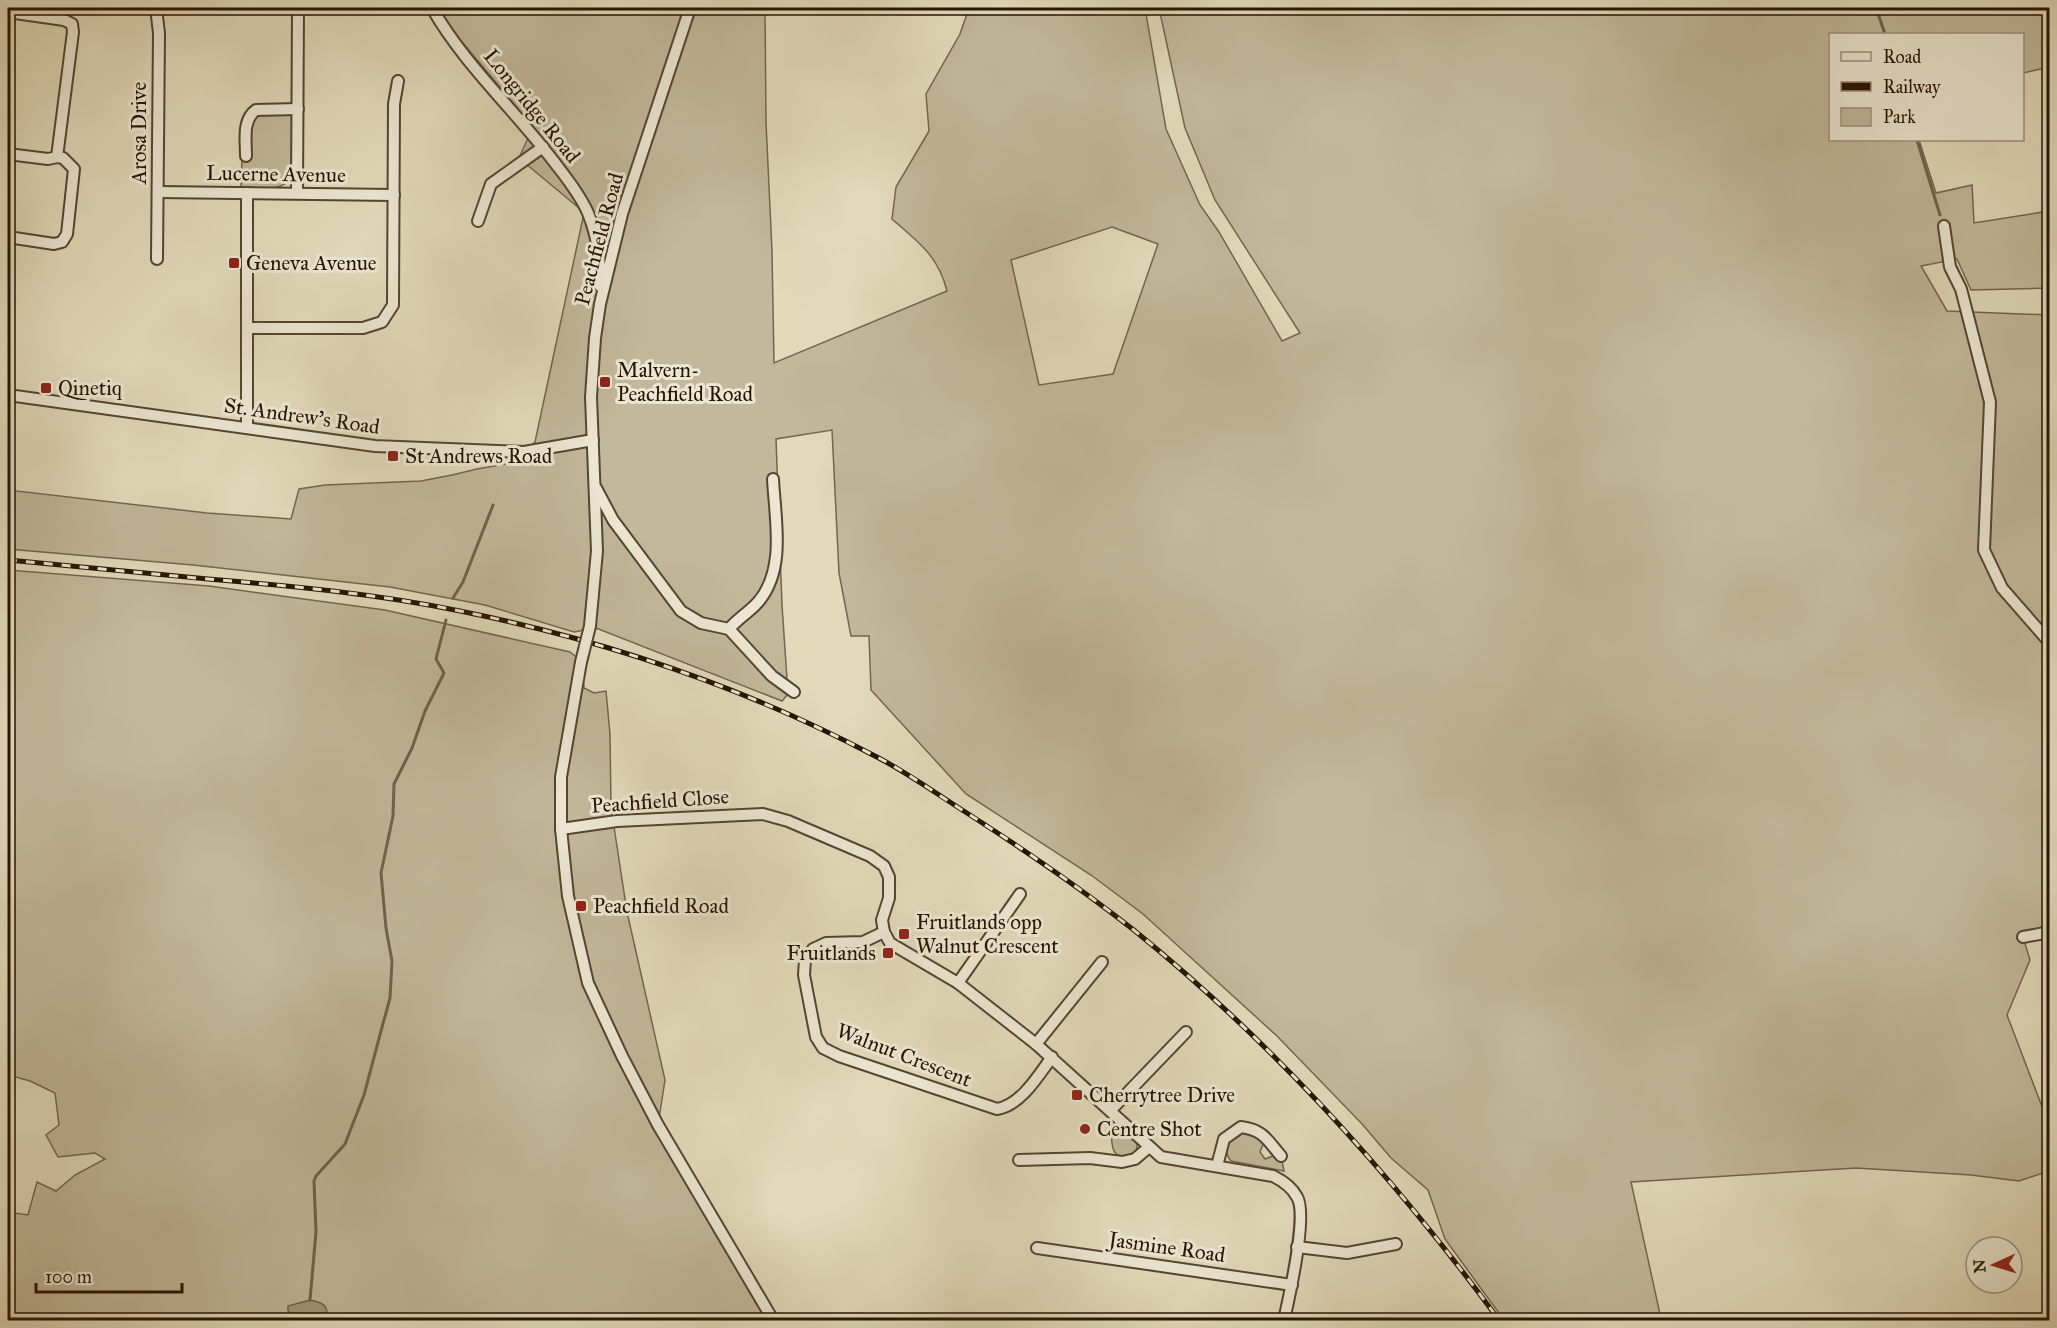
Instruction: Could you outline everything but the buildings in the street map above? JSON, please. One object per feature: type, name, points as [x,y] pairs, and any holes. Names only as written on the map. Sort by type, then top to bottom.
[{"type":"street","name":"Arosa Drive","points":[[156,8],[159,33],[157,259]]},
{"type":"street","points":[[297,193],[298,8]]},
{"type":"street","name":"Longridge Road","points":[[432,8],[447,35],[543,147],[572,186],[588,213],[599,261],[600,304]]},
{"type":"street","name":"Peachfield Road","points":[[690,8],[622,214],[600,304],[591,397],[597,551],[590,626],[581,662],[561,777],[561,829],[568,896],[588,983],[648,1106],[773,1320]]},
{"type":"street","points":[[11,10],[64,20],[72,24],[73,32],[57,157]]},
{"type":"street","points":[[248,328],[363,328],[382,322],[393,305],[394,104],[398,81]]},
{"type":"street","points":[[246,156],[246,122],[250,114],[256,110],[298,109]]},
{"type":"street","points":[[478,221],[491,184],[543,147]]},
{"type":"street","points":[[8,154],[48,159],[63,158],[74,169],[67,234],[62,242],[54,244],[8,237]]},
{"type":"street","name":"Lucerne Avenue","points":[[158,192],[394,195]]},
{"type":"street","points":[[247,193],[247,428]]},
{"type":"street","points":[[1944,226],[1950,267],[1961,289],[1990,402],[1984,550],[2002,588],[2049,643]]},
{"type":"street","name":"St. Andrew's Road","points":[[8,395],[375,446],[524,452],[593,440]]},
{"type":"street","points":[[772,479],[776,562],[773,580],[761,600],[729,629],[772,676],[794,692]]},
{"type":"street","name":"Peachfield Road","points":[[596,488],[613,520],[681,611],[701,623],[729,629]]},
{"type":"street","name":"Peachfield Close","points":[[561,829],[617,821],[763,814],[814,832],[870,856],[884,866],[889,877],[889,898],[882,920],[884,932]]},
{"type":"street","points":[[958,983],[1020,894]]},
{"type":"street","points":[[884,932],[890,942],[958,983],[1036,1044],[1161,1156],[1273,1176],[1285,1182],[1299,1198],[1300,1218],[1292,1285],[1284,1320]]},
{"type":"street","name":"Walnut Crescent","points":[[884,932],[863,942],[826,943],[813,949],[805,960],[804,975],[816,1037],[823,1048],[839,1056],[997,1109],[1012,1104],[1030,1086],[1052,1057]]},
{"type":"street","points":[[2023,937],[2049,932]]},
{"type":"street","points":[[1036,1044],[1102,962]]},
{"type":"street","points":[[1111,1110],[1186,1032]]},
{"type":"street","points":[[1217,1166],[1224,1138],[1241,1127],[1255,1129],[1269,1150],[1281,1156]]},
{"type":"street","points":[[1019,1160],[1090,1158],[1122,1162],[1135,1159],[1149,1147]]},
{"type":"street","points":[[1297,1247],[1347,1253],[1396,1244]]},
{"type":"street","name":"Jasmine Road","points":[[1037,1248],[1292,1285]]},
{"type":"green space","points":[[439,8],[765,8],[766,122],[774,363],[947,291],[938,268],[926,250],[892,219],[896,187],[929,131],[926,94],[960,34],[969,8],[1145,8],[1166,129],[1200,205],[1219,232],[1282,341],[1300,333],[1215,200],[1185,128],[1159,8],[2049,8],[2049,67],[2024,73],[2024,33],[1829,33],[1829,141],[1919,141],[1936,193],[1972,185],[1974,223],[2049,211],[2049,288],[1971,290],[1957,259],[1921,266],[1947,311],[2049,315],[2049,925],[2023,937],[2030,960],[2007,1015],[2049,1125],[2049,1171],[2019,1181],[1971,1175],[1856,1168],[1631,1182],[1660,1314],[1649,1320],[1504,1320],[1445,1239],[1428,1190],[1391,1158],[1363,1125],[1277,1036],[1143,914],[1091,875],[966,794],[871,690],[869,636],[851,636],[839,573],[832,430],[776,439],[782,605],[788,694],[782,701],[596,628],[574,632],[485,605],[390,587],[193,565],[8,549],[8,490],[207,513],[291,519],[299,489],[325,485],[421,481],[511,463],[535,442],[587,199],[551,148],[451,29]],"holes":[[[1112,227],[1158,244],[1113,374],[1039,385],[1011,260]]]},
{"type":"green space","points":[[258,113],[288,113],[292,117],[292,177],[288,182],[276,187],[241,187],[242,157],[251,157],[251,122]]},
{"type":"green space","points":[[528,138],[565,181],[579,208],[519,158]]},
{"type":"green space","points":[[8,570],[209,586],[385,610],[570,652],[586,665],[583,675],[584,688],[594,693],[606,691],[610,734],[611,807],[627,912],[665,1080],[658,1125],[773,1320],[8,1320],[8,1212],[28,1215],[37,1182],[56,1191],[75,1175],[105,1159],[95,1153],[58,1157],[46,1135],[59,1125],[55,1093],[30,1081],[8,1075]]},
{"type":"green space","points":[[1111,1123],[1118,1130],[1127,1131],[1135,1140],[1137,1148],[1134,1155],[1120,1156],[1113,1149]]},
{"type":"green space","points":[[1248,1130],[1264,1142],[1260,1152],[1265,1159],[1273,1156],[1282,1161],[1284,1171],[1231,1161],[1227,1146],[1238,1134]]},
{"type":"shaded area","points":[[310,1300],[319,1302],[327,1312],[317,1319],[302,1320],[288,1311],[288,1306]]},
{"type":"waterway","points":[[1876,8],[1885,33]]},
{"type":"waterway","points":[[1917,141],[1940,215]]},
{"type":"waterway","points":[[453,598],[463,582],[493,505]]},
{"type":"waterway","points":[[310,1300],[316,1232],[314,1181],[345,1144],[364,1095],[390,998],[392,961],[386,928],[381,873],[393,816],[394,784],[444,673],[436,659],[446,620]]},
{"type":"railway","points":[[8,560],[335,591],[460,611],[620,651],[723,687],[824,730],[898,769],[1012,842],[1095,900],[1186,974],[1235,1019],[1329,1114],[1417,1215],[1499,1320]]},
{"type":"place","name":"Geneva Avenue","points":[[234,263]]},
{"type":"place","name":"Malvern- Peachfield Road","points":[[605,382]]},
{"type":"place","name":"Qinetiq","points":[[46,388]]},
{"type":"place","name":"St Andrews Road","points":[[393,456]]},
{"type":"place","name":"Peachfield Road","points":[[581,906]]},
{"type":"place","name":"Fruitlands opp Walnut Crescent","points":[[904,934]]},
{"type":"place","name":"Fruitlands","points":[[888,953]]},
{"type":"place","name":"Cherrytree Drive","points":[[1077,1095]]},
{"type":"place","name":"Centre Shot","points":[[1085,1129]]}]
